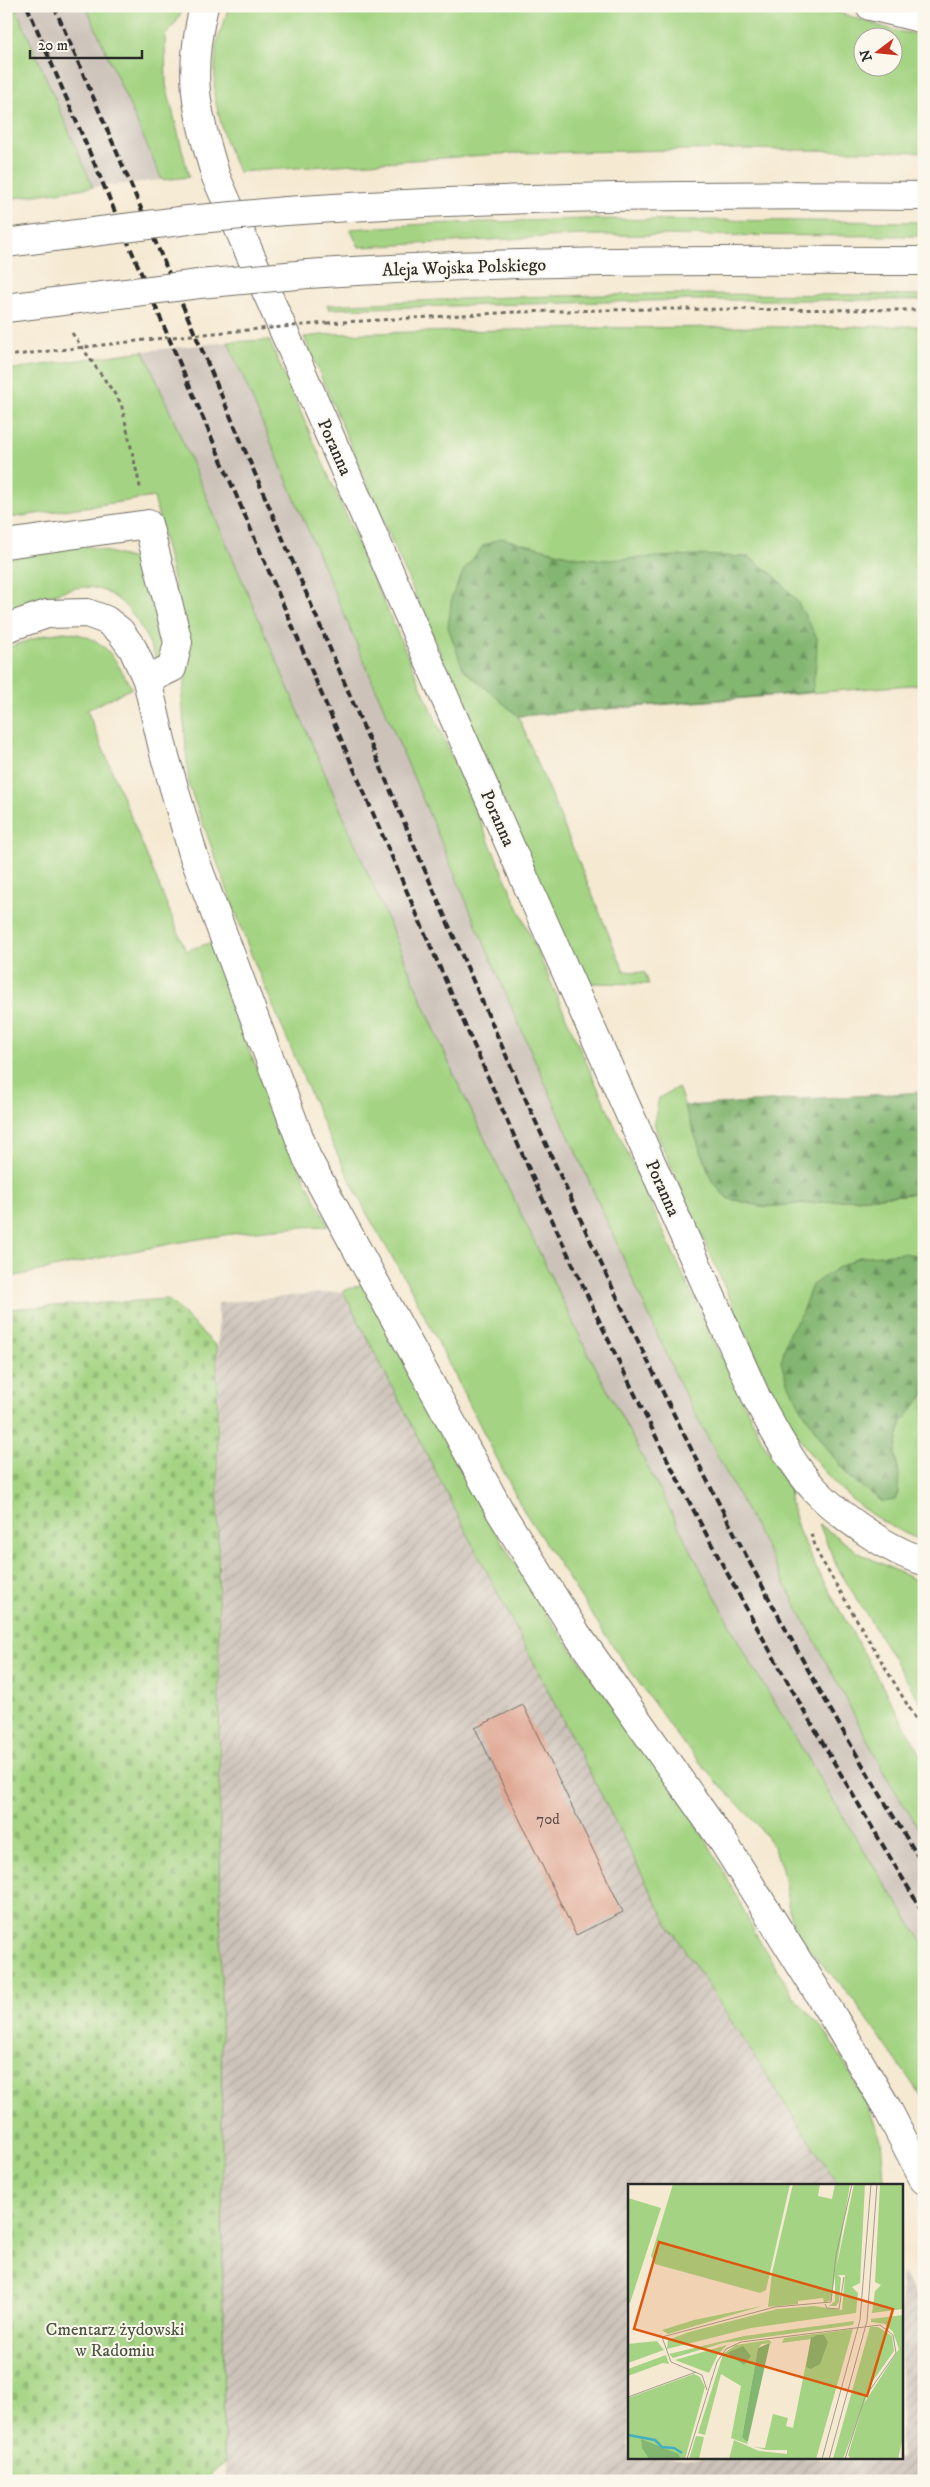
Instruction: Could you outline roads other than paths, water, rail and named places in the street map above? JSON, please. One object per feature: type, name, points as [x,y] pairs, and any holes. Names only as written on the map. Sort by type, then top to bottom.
[{"type":"street","name":"Poranna","points":[[204,6],[196,40],[194,82],[199,120],[216,177],[533,898],[757,1399],[776,1434],[814,1489],[862,1528],[908,1556],[924,1561]]},
{"type":"street","points":[[870,6],[924,19]]},
{"type":"street","points":[[6,243],[188,220],[286,211],[428,202],[598,197],[924,196]]},
{"type":"street","name":"Aleja Wojska Polskiego","points":[[6,308],[189,285],[308,274],[438,266],[599,262],[924,261]]},
{"type":"street","points":[[6,544],[148,524],[178,642],[172,668],[147,680]]},
{"type":"street","points":[[6,628],[47,614],[87,613],[106,620],[120,631],[133,649],[147,680],[164,753],[194,857],[308,1158],[500,1511],[576,1633],[724,1843],[835,2020],[887,2108],[924,2180]]},
{"type":"railway","points":[[27,6],[453,997],[599,1321],[678,1480],[736,1590],[828,1753],[924,1914]]},
{"type":"railway","points":[[54,6],[392,794],[512,1069],[574,1205],[704,1475],[774,1607],[847,1738],[924,1866]]},
{"type":"park label","name":"Cmentarz żydowski w Radomiu","points":[[115,2339]]}]
